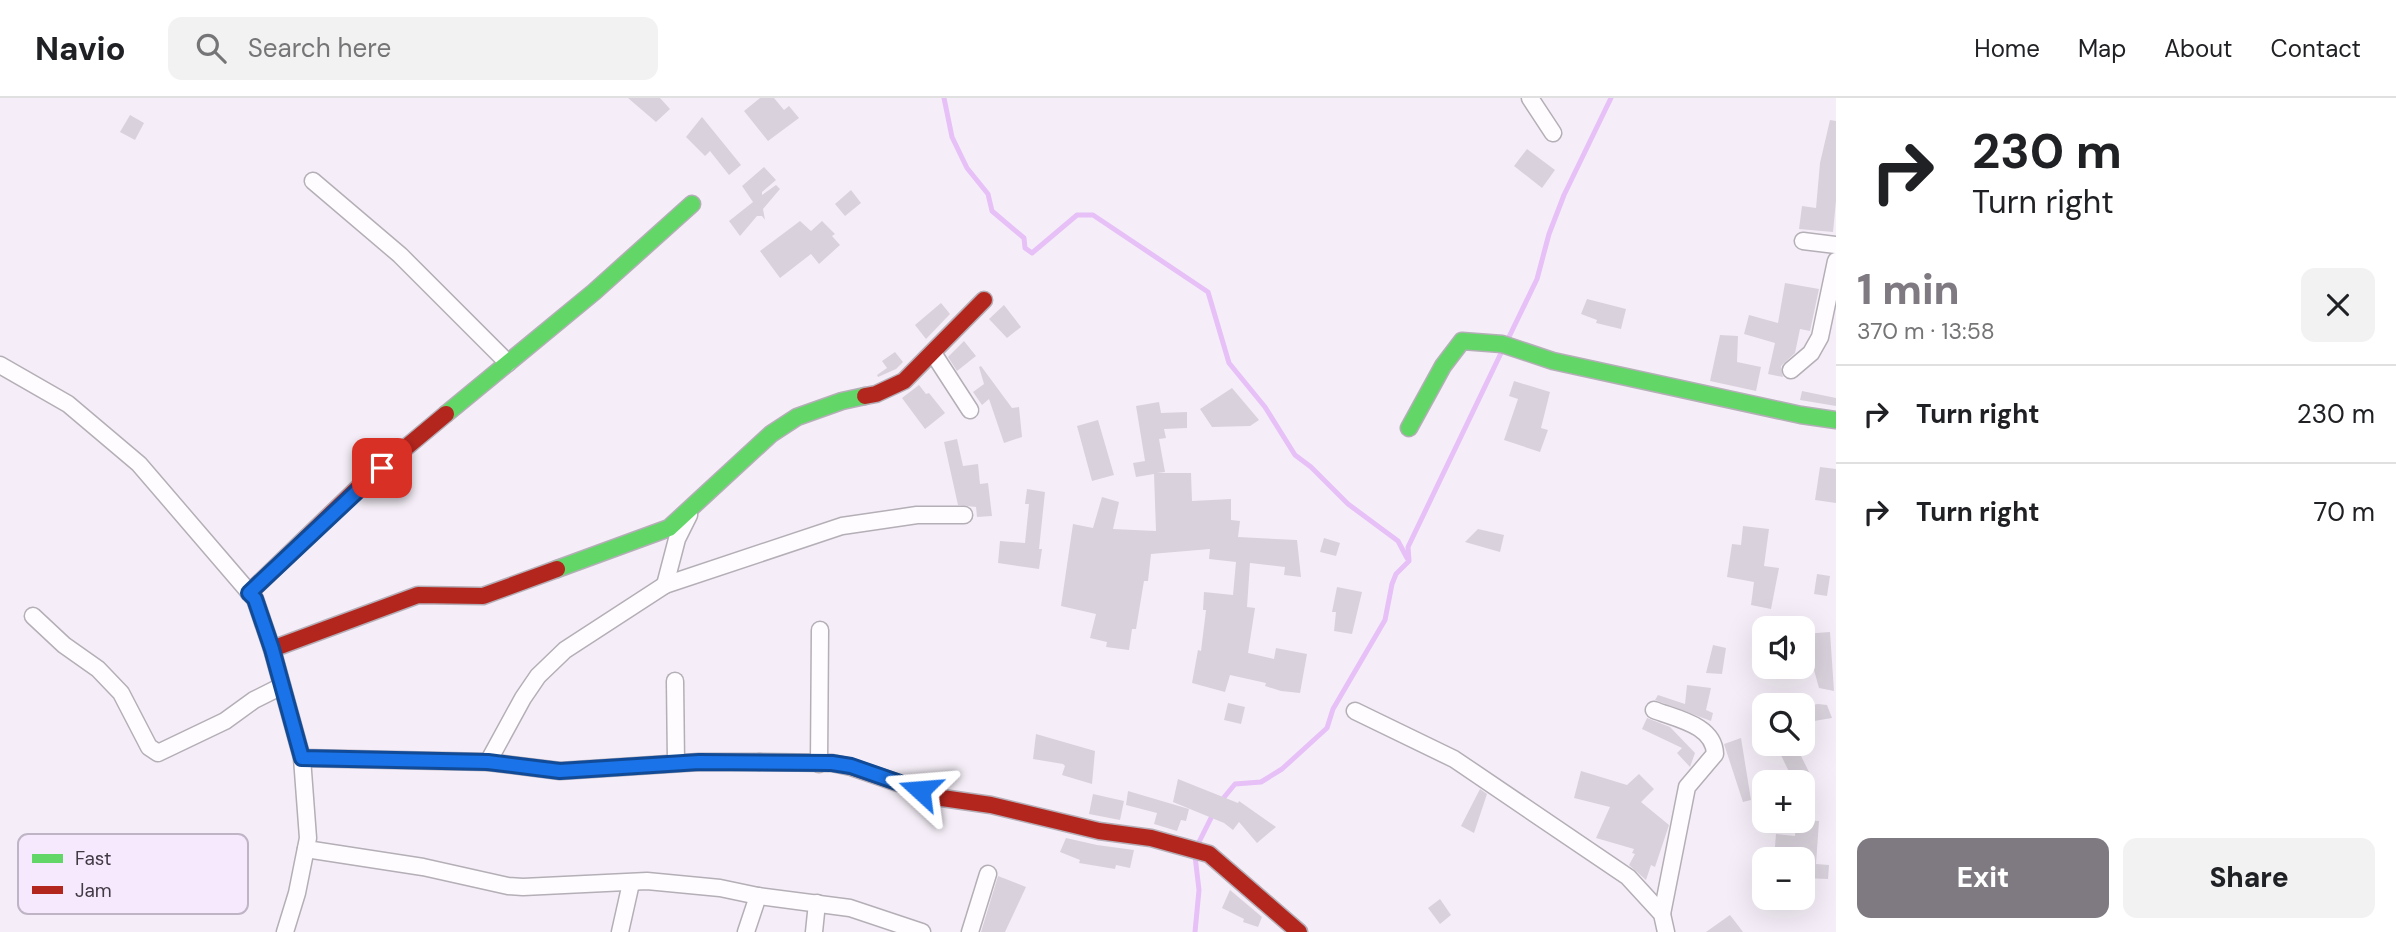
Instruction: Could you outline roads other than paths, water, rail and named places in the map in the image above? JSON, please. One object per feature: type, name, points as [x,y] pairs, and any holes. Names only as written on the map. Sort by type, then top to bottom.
[{"type":"street","points":[[1530,98],[1553,133]]},
{"type":"street","points":[[313,181],[400,255],[508,362]]},
{"type":"street","points":[[249,593],[361,485],[594,292],[692,204]]},
{"type":"street","points":[[1803,242],[1836,245]]},
{"type":"street","points":[[1791,370],[1811,353],[1820,337],[1836,261]]},
{"type":"street","points":[[272,649],[418,595],[483,596],[670,528],[771,434],[797,417],[842,401],[876,394],[904,381],[984,300]]},
{"type":"street","points":[[1409,428],[1443,366],[1462,341],[1506,346],[1553,361],[1615,375],[1801,415],[1836,419]]},
{"type":"street","points":[[933,353],[970,410]]},
{"type":"street","points":[[0,365],[68,404],[139,464],[255,599],[272,649],[302,758],[308,838],[297,893],[285,932]]},
{"type":"street","points":[[665,585],[677,539],[694,506]]},
{"type":"street","points":[[488,762],[538,676],[565,650],[665,585],[842,526],[916,515],[964,515]]},
{"type":"street","points":[[33,616],[64,645],[98,669],[121,693],[149,747],[158,753],[225,721],[254,700],[282,686]]},
{"type":"street","points":[[819,764],[820,630]]},
{"type":"street","points":[[675,681],[677,763]]},
{"type":"street","points":[[1654,710],[1706,731],[1714,743],[1715,754],[1688,787],[1662,914],[1666,932]]},
{"type":"street","points":[[1355,711],[1454,759],[1628,877],[1662,914]]},
{"type":"street","points":[[302,758],[488,762],[560,771],[677,763],[851,766],[942,798],[991,805],[1099,831],[1151,838],[1209,855],[1292,923],[1299,932]]},
{"type":"street","points":[[306,849],[423,867],[508,886],[647,881],[720,888],[758,896],[850,908],[922,932]]},
{"type":"street","points":[[970,932],[988,874]]},
{"type":"street","points":[[620,932],[631,883]]},
{"type":"street","points":[[746,932],[758,896]]},
{"type":"street","points":[[814,932],[817,903]]},
{"type":"waterway","points":[[944,98],[952,137],[967,168],[988,194],[992,211],[1024,238],[1025,248],[1032,253],[1077,215],[1093,215],[1208,292],[1229,363],[1265,407],[1295,455],[1348,504],[1398,541],[1407,558]]},
{"type":"waterway","points":[[1508,339],[1537,279],[1549,234],[1564,195],[1611,98]]},
{"type":"waterway","points":[[1221,801],[1235,784],[1261,782],[1282,769],[1327,728],[1333,709],[1385,620],[1396,574],[1409,561],[1408,547],[1502,351]]},
{"type":"waterway","points":[[1198,844],[1214,812]]},
{"type":"waterway","points":[[1195,856],[1199,890],[1195,932]]}]
